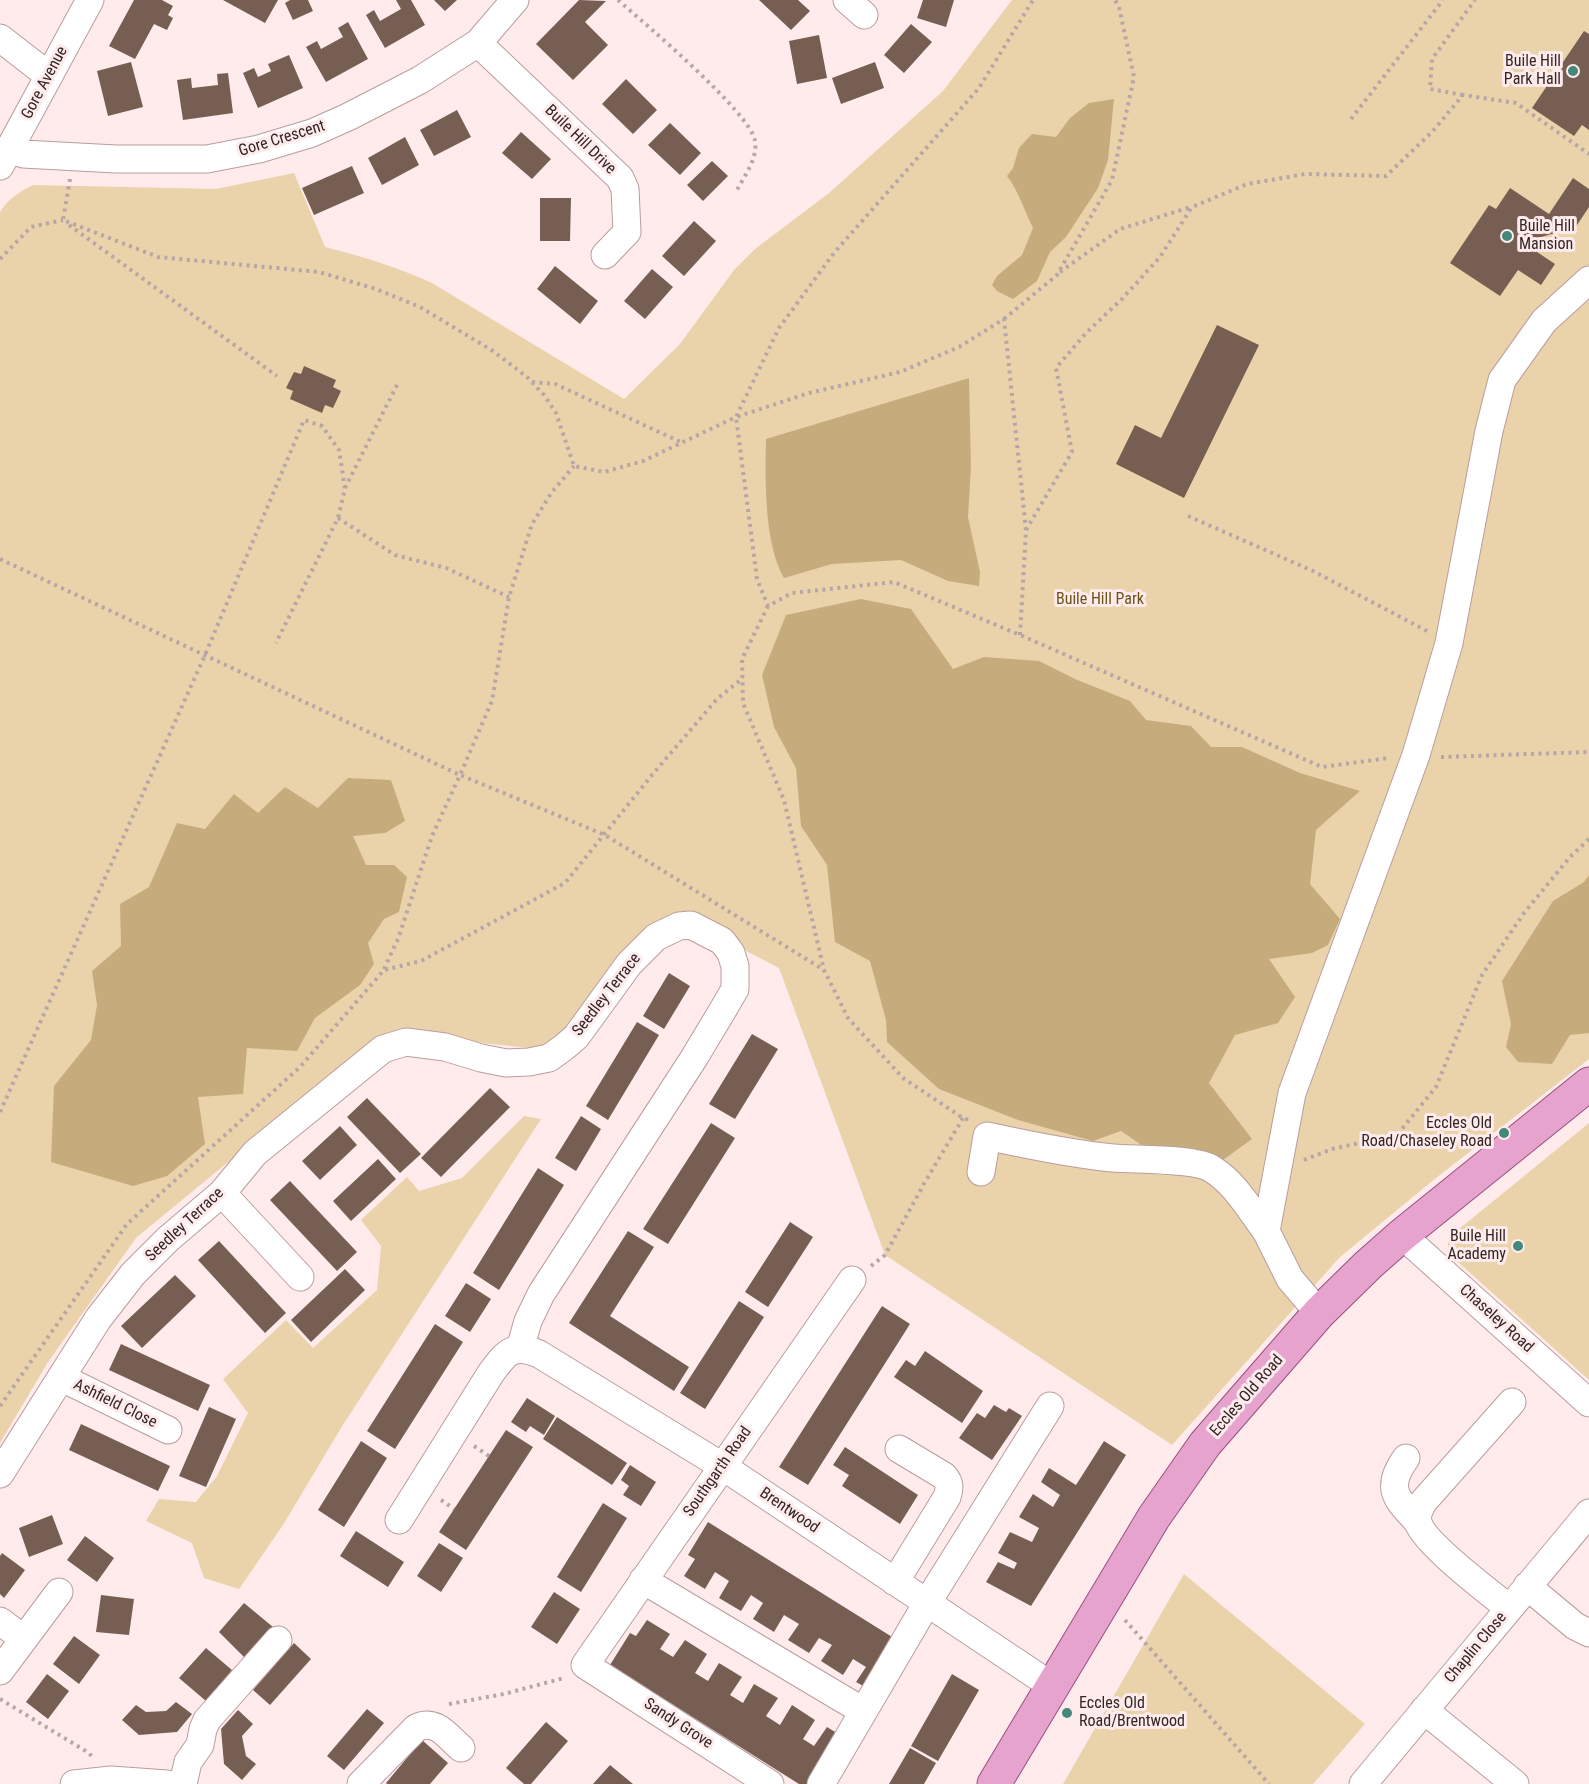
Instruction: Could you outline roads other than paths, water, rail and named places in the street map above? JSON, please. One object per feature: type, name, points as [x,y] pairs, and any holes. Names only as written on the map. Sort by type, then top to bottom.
[{"type":"main road","name":"Eccles Old Road","points":[[994,1784],[1154,1517],[1205,1444],[1319,1313],[1402,1235],[1589,1084]]},
{"type":"street","name":"Gore Avenue","points":[[5,157],[90,0]]},
{"type":"street","name":"Gore Crescent","points":[[5,157],[23,154],[116,159],[207,159],[259,149],[312,133],[420,80],[478,43],[515,0]]},
{"type":"street","points":[[0,38],[49,76]]},
{"type":"street","name":"Buile Hill Drive","points":[[478,43],[620,178],[625,189],[627,232],[605,255]]},
{"type":"street","points":[[1266,1231],[1292,1093],[1416,755],[1449,643],[1489,431],[1502,380],[1544,321],[1589,280]]},
{"type":"street","name":"Seedley Terrace","points":[[0,1474],[98,1319],[133,1274],[168,1239],[222,1193],[255,1153],[383,1049],[406,1042],[427,1043],[482,1059],[506,1063],[549,1058],[576,1037],[629,964],[656,937],[680,926],[691,925],[722,941],[731,953],[735,966],[735,988],[694,1058],[541,1294],[528,1321],[520,1349]]},
{"type":"street","points":[[981,1172],[987,1136],[1113,1158],[1205,1165],[1228,1182],[1266,1231],[1290,1279],[1319,1313]]},
{"type":"street","points":[[222,1193],[300,1277]]},
{"type":"street","name":"Chaseley Road","points":[[1402,1235],[1589,1403]]},
{"type":"street","name":"Southgarth Road","points":[[575,1672],[644,1580],[852,1280]]},
{"type":"street","points":[[399,1520],[490,1373],[505,1354],[520,1349]]},
{"type":"street","name":"Brentwood","points":[[520,1349],[538,1354],[722,1466],[1052,1686]]},
{"type":"street","name":"Ashfield Close","points":[[62,1378],[168,1430]]},
{"type":"street","points":[[1419,1524],[1419,1510],[1424,1501],[1512,1402]]},
{"type":"street","points":[[821,1784],[927,1603],[1050,1406]]},
{"type":"street","points":[[895,1582],[950,1489],[949,1482],[944,1476],[899,1449]]},
{"type":"street","points":[[1406,1458],[1393,1481],[1393,1488],[1402,1505],[1454,1563],[1509,1608]]},
{"type":"street","name":"Chaplin Close","points":[[1363,1784],[1589,1513]]},
{"type":"street","points":[[644,1580],[863,1711]]},
{"type":"street","points":[[1527,1586],[1575,1626],[1589,1634]]},
{"type":"street","points":[[0,1671],[60,1592]]},
{"type":"street","points":[[0,1621],[24,1639]]},
{"type":"street","points":[[183,1784],[188,1762],[200,1745],[207,1720],[278,1640]]},
{"type":"street","name":"Sandy Grove","points":[[575,1672],[770,1784]]},
{"type":"street","points":[[1424,1710],[1515,1784]]},
{"type":"street","points":[[361,1784],[416,1728],[425,1724],[436,1726],[461,1749]]},
{"type":"street","points":[[75,1784],[111,1780],[168,1784]]},
{"type":"place","name":"Buile Hill Park Hall","points":[[1573,71]]},
{"type":"place","name":"Buile Hill Mansion","points":[[1507,236]]},
{"type":"place","name":"Eccles Old Road/Chaseley Road","points":[[1504,1133]]},
{"type":"place","name":"Buile Hill Academy","points":[[1518,1246]]},
{"type":"place","name":"Eccles Old Road/Brentwood","points":[[1067,1713]]},
{"type":"park label","name":"Buile Hill Park","points":[[1100,600]]}]
